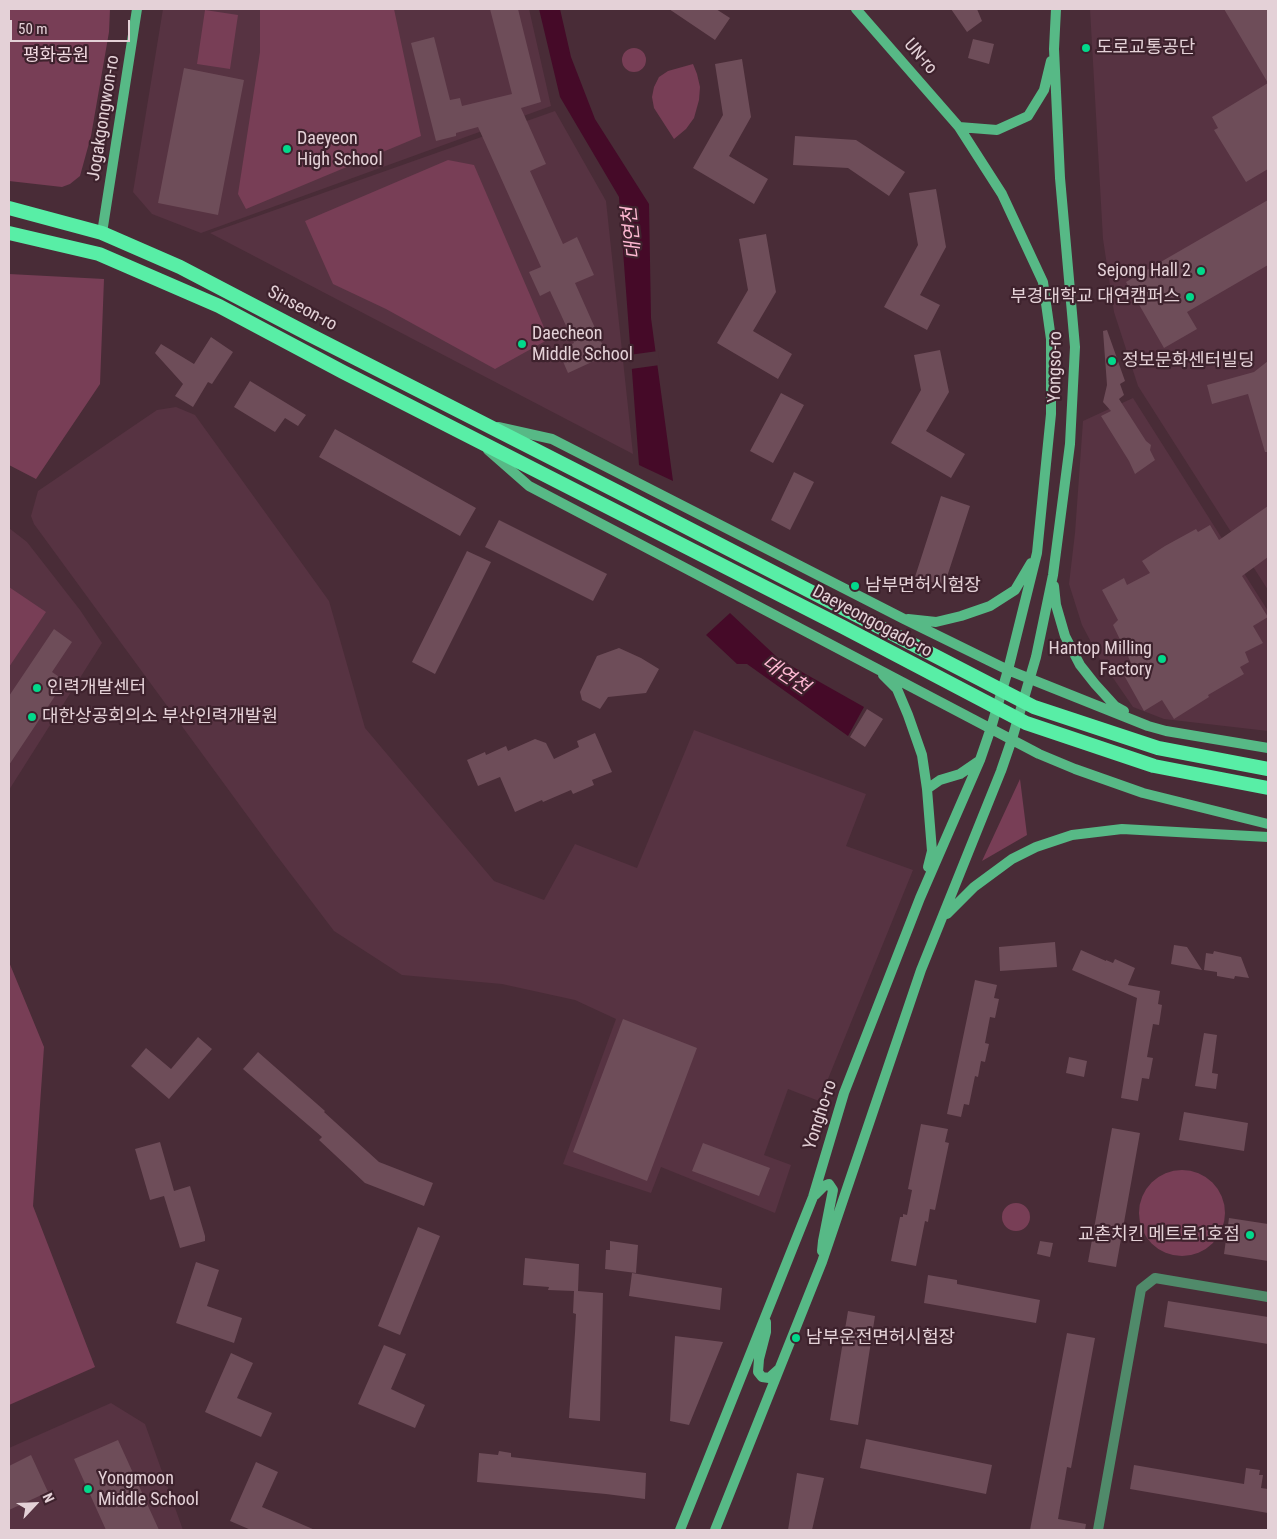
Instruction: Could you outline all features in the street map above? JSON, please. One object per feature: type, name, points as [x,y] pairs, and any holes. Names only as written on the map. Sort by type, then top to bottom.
[{"type":"highway","name":"Sinseon-ro","points":[[9,208],[102,233],[180,267],[482,423]]},
{"type":"highway","name":"Daeyeongogado-ro","points":[[9,233],[99,254],[219,306],[343,372],[1026,723],[1154,766],[1268,788]]},
{"type":"highway","name":"Daeyeongogado-ro","points":[[482,423],[1034,707],[1158,748],[1268,769]]},
{"type":"main road","name":"Jogakgongwon-ro","points":[[102,233],[138,9]]},
{"type":"main road","name":"UN-ro","points":[[856,9],[959,127],[1002,194],[1043,282],[1051,339]]},
{"type":"main road","name":"Yongso-ro","points":[[1012,739],[1036,657],[1052,575],[1070,444],[1074,347],[1060,178],[1054,49],[1056,9]]},
{"type":"main road","points":[[959,127],[997,130],[1028,116],[1044,90],[1054,49]]},
{"type":"main road","name":"Yongso-ro","points":[[996,711],[1037,553],[1050,414],[1051,339]]},
{"type":"main road","points":[[482,423],[552,439],[904,619],[1008,670],[1148,726],[1268,748]]},
{"type":"main road","points":[[476,440],[529,486],[1039,754],[1143,793],[1268,824]]},
{"type":"main road","points":[[904,619],[936,622],[990,606],[1015,590],[1037,553]]},
{"type":"main road","points":[[1052,575],[1056,605],[1065,636],[1080,665],[1115,706],[1148,726]]},
{"type":"main road","points":[[876,668],[897,690],[922,755],[932,851],[920,898]]},
{"type":"main road","name":"Yongho-ro","points":[[680,1530],[813,1197],[844,1092],[920,898],[980,760],[996,711]]},
{"type":"main road","points":[[715,1530],[822,1262],[921,970],[1012,739]]},
{"type":"main road","points":[[927,789],[940,780],[960,774],[980,760]]},
{"type":"main road","points":[[943,918],[974,887],[1012,859],[1036,847],[1072,835],[1122,829],[1268,837]]},
{"type":"main road","points":[[813,1197],[824,1186],[830,1184],[833,1190],[822,1240],[822,1262]]},
{"type":"main road","points":[[766,1313],[766,1332],[759,1359],[758,1372],[762,1377],[769,1378],[780,1369]]},
{"type":"street","points":[[1098,1530],[1141,1289],[1155,1278],[1268,1297]]},
{"type":"shaded area","name":"Daeyeon High School","points":[[163,9],[529,9],[551,106],[201,233],[152,214],[133,192]]},
{"type":"shaded area","name":"부경대학교 대연캠퍼스","points":[[1090,9],[1268,9],[1268,590],[1138,386],[1114,312],[1103,239]]},
{"type":"shaded area","name":"Daecheon Middle School","points":[[555,111],[606,201],[633,454],[210,233]]},
{"type":"shaded area","points":[[1133,398],[1268,611],[1268,731],[1164,719],[1133,707],[1100,659],[1082,625],[1069,584],[1075,533],[1083,421]]},
{"type":"shaded area","points":[[176,407],[195,415],[329,601],[365,728],[494,881],[544,900],[575,844],[637,868],[694,730],[866,794],[846,846],[913,870],[819,1101],[788,1089],[764,1155],[791,1165],[775,1213],[661,1167],[651,1193],[563,1164],[616,1019],[575,1000],[502,984],[402,975],[334,931],[274,852],[34,524],[31,516],[38,491],[157,410]]},
{"type":"shaded area","name":"대한상공회의소 부산인력개발원","points":[[9,528],[27,542],[80,610],[102,643],[9,790]]},
{"type":"shaded area","name":"Yongmoon Middle School","points":[[111,1403],[145,1424],[183,1530],[9,1530],[9,1448]]},
{"type":"green space","name":"평화공원","points":[[9,9],[110,9],[109,32],[91,136],[80,176],[70,184],[62,187],[9,181]]},
{"type":"green space","points":[[260,9],[394,9],[421,136],[246,209],[238,194],[260,52]]},
{"type":"green space","points":[[205,10],[238,15],[230,69],[197,64]]},
{"type":"green space","points":[[634,48],[643,51],[646,60],[643,69],[634,72],[625,69],[622,60],[625,51]]},
{"type":"green space","points":[[693,64],[700,87],[699,100],[694,118],[686,129],[674,139],[654,108],[652,97],[654,87],[659,77],[668,71]]},
{"type":"green space","points":[[448,160],[474,165],[549,339],[495,369],[386,309],[333,284],[305,221]]},
{"type":"green space","points":[[9,274],[104,279],[100,384],[36,479],[9,465]]},
{"type":"green space","points":[[9,587],[46,612],[9,667]]},
{"type":"green space","points":[[1020,779],[1027,835],[982,861]]},
{"type":"green space","points":[[9,962],[44,1047],[33,1206],[95,1367],[9,1405]]},
{"type":"green space","points":[[1182,1170],[1198,1173],[1206,1177],[1218,1189],[1222,1197],[1225,1213],[1222,1229],[1218,1237],[1206,1249],[1198,1253],[1182,1256],[1166,1253],[1158,1249],[1146,1237],[1142,1229],[1139,1213],[1142,1197],[1146,1189],[1158,1177],[1166,1173]]},
{"type":"green space","points":[[1016,1203],[1026,1207],[1030,1217],[1026,1227],[1016,1231],[1006,1227],[1002,1217],[1006,1207]]},
{"type":"water","name":"대연천","points":[[539,9],[560,9],[571,57],[595,119],[649,204],[651,318],[673,481],[639,465],[619,197],[560,97]]},
{"type":"water","name":"대연천","points":[[730,613],[779,659],[864,707],[848,736],[747,664],[737,664],[706,635]]},
{"type":"pier","points":[[658,351],[660,365],[631,369],[629,355]]},
{"type":"building","points":[[490,9],[518,9],[541,102],[521,108],[546,164],[530,171],[563,244],[577,237],[594,275],[575,283],[607,355],[568,373],[558,350],[574,343],[550,291],[540,296],[529,272],[541,267],[478,127],[456,133],[456,136],[436,141],[411,43],[434,37],[450,100],[460,98],[462,106],[512,94]]},
{"type":"building","points":[[669,9],[716,9],[730,18],[715,40]]},
{"type":"building","points":[[951,9],[977,9],[982,21],[967,32]]},
{"type":"building","points":[[1224,9],[1268,9],[1268,83]]},
{"type":"building","points":[[973,39],[994,44],[989,64],[968,58]]},
{"type":"building","points":[[742,59],[751,117],[729,156],[768,179],[754,204],[693,168],[723,115],[715,64]]},
{"type":"building","points":[[184,68],[244,80],[218,215],[158,203]]},
{"type":"building","points":[[1268,83],[1268,169],[1246,182],[1214,130],[1218,128],[1212,117]]},
{"type":"building","points":[[795,136],[856,140],[905,172],[889,196],[848,168],[793,165]]},
{"type":"building","points":[[936,189],[946,247],[920,295],[940,305],[927,330],[884,307],[918,245],[909,193]]},
{"type":"building","name":"Sejong Hall 2","points":[[1268,200],[1268,265],[1187,312],[1197,329],[1164,348],[1126,282]]},
{"type":"building","points":[[766,234],[776,292],[753,331],[792,354],[778,379],[717,343],[748,290],[739,239]]},
{"type":"building","points":[[1107,330],[1125,381],[1120,384],[1124,395],[1119,399],[1146,441],[1151,445],[1150,450],[1155,460],[1135,474],[1101,416],[1111,411],[1103,402],[1107,385],[1103,331]]},
{"type":"building","points":[[211,337],[233,352],[212,384],[208,382],[193,407],[175,396],[183,384],[155,353],[161,344],[194,364]]},
{"type":"building","points":[[940,350],[949,392],[926,431],[965,454],[951,478],[891,443],[921,390],[914,355]]},
{"type":"building","points":[[1268,361],[1268,452],[1265,452],[1248,394],[1212,404],[1207,385],[1254,372]]},
{"type":"building","points":[[250,381],[306,415],[298,426],[285,418],[275,432],[234,407]]},
{"type":"building","points":[[781,393],[804,405],[773,463],[750,451]]},
{"type":"building","points":[[335,429],[476,508],[460,536],[319,457]]},
{"type":"building","points":[[794,472],[814,482],[790,530],[771,520]]},
{"type":"building","points":[[941,496],[970,506],[944,586],[915,577]]},
{"type":"building","points":[[1268,506],[1268,557],[1242,576],[1268,617],[1253,626],[1263,643],[1245,652],[1249,662],[1240,667],[1244,674],[1208,695],[1209,697],[1174,719],[1162,700],[1144,711],[1125,677],[1135,671],[1113,625],[1118,620],[1102,590],[1124,578],[1127,585],[1150,573],[1142,561],[1196,529],[1198,532],[1210,525],[1219,540]]},
{"type":"building","points":[[499,520],[607,574],[593,601],[485,547]]},
{"type":"building","points":[[467,551],[491,562],[435,674],[412,662]]},
{"type":"building","name":"인력개발센터","points":[[54,629],[72,642],[52,672],[65,681],[9,765],[9,696]]},
{"type":"building","points":[[619,648],[659,669],[646,693],[608,697],[600,709],[582,700],[580,692],[597,656]]},
{"type":"building","points":[[867,709],[883,719],[865,747],[850,737]]},
{"type":"building","points":[[595,733],[612,772],[592,780],[594,785],[573,794],[571,790],[515,812],[500,777],[478,786],[467,760],[485,752],[486,755],[506,746],[508,751],[535,739],[546,743],[554,759],[579,747],[577,741]]},
{"type":"building","points":[[1055,942],[1057,967],[1000,971],[999,947]]},
{"type":"building","points":[[1174,945],[1187,947],[1202,970],[1171,964]]},
{"type":"building","points":[[1081,950],[1106,961],[1113,963],[1115,959],[1135,968],[1128,985],[1160,991],[1158,1004],[1162,1005],[1159,1025],[1153,1024],[1147,1057],[1153,1058],[1149,1079],[1142,1078],[1138,1101],[1121,1098],[1137,998],[1072,970]]},
{"type":"building","points":[[1214,951],[1241,957],[1249,978],[1235,976],[1234,979],[1217,976],[1217,972],[1204,970],[1206,953],[1213,954]]},
{"type":"building","points":[[975,980],[997,985],[994,998],[999,999],[995,1018],[990,1017],[985,1043],[989,1044],[985,1062],[981,1061],[978,1077],[975,1076],[969,1105],[964,1104],[961,1117],[947,1114]]},
{"type":"building","points":[[623,1019],[697,1048],[647,1181],[573,1152]]},
{"type":"building","points":[[1204,1033],[1217,1035],[1212,1073],[1218,1074],[1216,1089],[1195,1086]]},
{"type":"building","points":[[198,1037],[212,1049],[169,1099],[131,1066],[146,1048],[171,1069]]},
{"type":"building","points":[[258,1052],[379,1162],[433,1183],[424,1206],[365,1183],[319,1140],[322,1137],[243,1069]]},
{"type":"building","points":[[1069,1057],[1087,1061],[1084,1077],[1066,1073]]},
{"type":"building","points":[[1184,1112],[1248,1123],[1244,1151],[1179,1140]]},
{"type":"building","points":[[921,1124],[948,1129],[945,1142],[949,1143],[935,1210],[930,1209],[928,1222],[925,1221],[916,1266],[891,1261],[900,1217],[903,1217],[903,1214],[907,1215],[912,1190],[908,1189]]},
{"type":"building","points":[[1112,1128],[1140,1133],[1116,1267],[1088,1262]]},
{"type":"building","points":[[160,1142],[174,1191],[190,1186],[205,1241],[180,1248],[164,1196],[150,1200],[135,1149]]},
{"type":"building","points":[[703,1143],[770,1168],[759,1196],[692,1171]]},
{"type":"building","points":[[1229,1218],[1268,1224],[1268,1261],[1224,1254]]},
{"type":"building","points":[[418,1227],[440,1236],[400,1335],[378,1326]]},
{"type":"building","points":[[610,1241],[638,1245],[636,1273],[605,1269],[606,1250],[610,1250]]},
{"type":"building","points":[[1040,1241],[1053,1243],[1050,1257],[1037,1254]]},
{"type":"building","points":[[525,1258],[579,1264],[578,1291],[603,1293],[600,1421],[569,1418],[576,1314],[573,1313],[574,1291],[548,1290],[549,1287],[523,1285]]},
{"type":"building","points":[[196,1262],[219,1270],[207,1306],[242,1318],[234,1343],[176,1323]]},
{"type":"building","points":[[632,1273],[722,1288],[720,1310],[629,1296]]},
{"type":"building","points":[[928,1275],[957,1280],[957,1284],[1040,1300],[1036,1323],[924,1303]]},
{"type":"building","points":[[1168,1301],[1268,1317],[1268,1344],[1164,1327]]},
{"type":"building","points":[[848,1311],[875,1316],[858,1425],[830,1420]]},
{"type":"building","points":[[1067,1333],[1095,1338],[1071,1468],[1067,1467],[1058,1519],[1086,1524],[1085,1530],[1030,1530]]},
{"type":"building","points":[[675,1336],[723,1342],[689,1425],[670,1421]]},
{"type":"building","points":[[384,1345],[406,1354],[391,1389],[425,1405],[415,1428],[358,1404]]},
{"type":"building","points":[[231,1353],[253,1363],[237,1398],[272,1413],[261,1437],[205,1412]]},
{"type":"building","points":[[866,1439],[992,1465],[986,1494],[860,1468]]},
{"type":"building","points":[[118,1440],[159,1530],[106,1530],[74,1459]]},
{"type":"building","points":[[499,1451],[511,1453],[511,1457],[646,1473],[645,1499],[477,1482],[479,1453],[498,1455]]},
{"type":"building","points":[[31,1455],[48,1492],[9,1510],[9,1466]]},
{"type":"building","points":[[256,1462],[278,1472],[262,1507],[315,1530],[251,1530],[230,1521]]},
{"type":"building","points":[[1134,1465],[1244,1484],[1246,1468],[1260,1470],[1259,1475],[1263,1475],[1261,1488],[1268,1489],[1268,1513],[1130,1489]]},
{"type":"building","points":[[797,1473],[824,1478],[812,1530],[788,1530]]},
{"type":"place","name":"도로교통공단","points":[[1086,48]]},
{"type":"place","name":"Daeyeon High School","points":[[287,149]]},
{"type":"place","name":"Sejong Hall 2","points":[[1201,271]]},
{"type":"place","name":"부경대학교 대연캠퍼스","points":[[1190,297]]},
{"type":"place","name":"Daecheon Middle School","points":[[522,344]]},
{"type":"place","name":"정보문화센터빌딩","points":[[1112,361]]},
{"type":"place","name":"남부면허시험장","points":[[855,586]]},
{"type":"place","name":"Hantop Milling Factory","points":[[1162,659]]},
{"type":"place","name":"인력개발센터","points":[[37,688]]},
{"type":"place","name":"대한상공회의소 부산인력개발원","points":[[32,717]]},
{"type":"place","name":"교촌치킨 메트로1호점","points":[[1250,1235]]},
{"type":"place","name":"남부운전면허시험장","points":[[796,1338]]},
{"type":"place","name":"Yongmoon Middle School","points":[[88,1489]]}]
